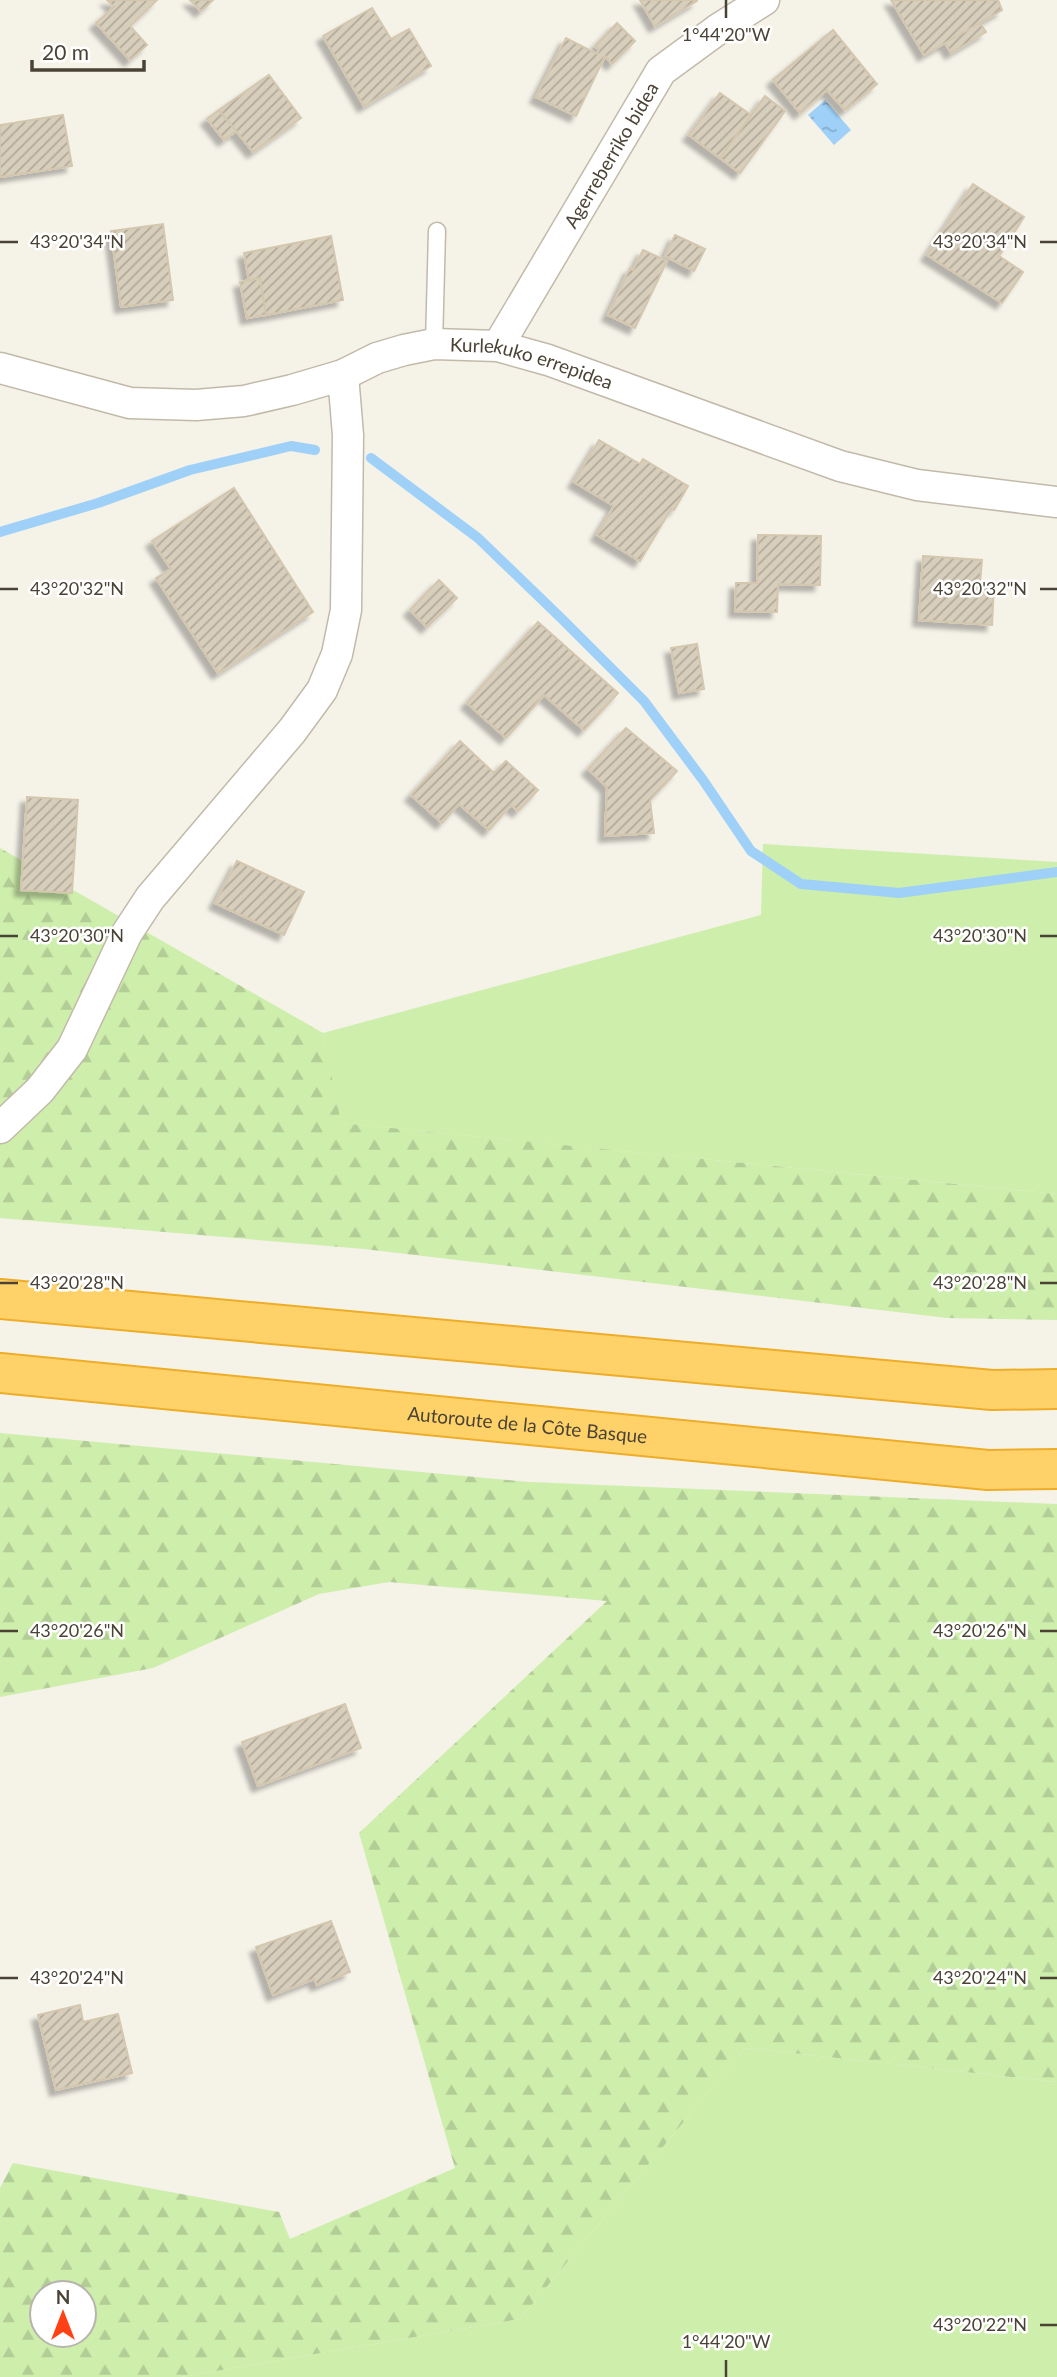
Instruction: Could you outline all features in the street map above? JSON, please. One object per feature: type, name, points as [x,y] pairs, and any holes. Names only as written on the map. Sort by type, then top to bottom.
[{"type":"highway","points":[[0,1299],[992,1390],[1057,1389]]},
{"type":"highway","name":"Autoroute de la Côte Basque","points":[[0,1373],[974,1469],[1057,1468]]},
{"type":"street","name":"Agerreberriko bidea","points":[[498,346],[660,71],[764,0]]},
{"type":"street","name":"Kurlekuko errepidea","points":[[0,368],[130,403],[196,405],[244,401],[343,375],[377,358],[434,344],[498,346],[548,360],[840,466],[917,485],[1057,502]]},
{"type":"street","points":[[0,1128],[40,1090],[72,1049],[127,933],[150,898],[292,732],[323,690],[337,654],[346,610],[348,435],[343,375]]},
{"type":"lane","points":[[434,344],[437,232]]},
{"type":"green space","points":[[763,844],[1057,862],[1057,1194],[340,1123],[323,1033],[761,915]]},
{"type":"green space","points":[[0,848],[323,1033],[341,1123],[1057,1194],[1057,1320],[947,1318],[364,1249],[0,1218]]},
{"type":"green space","points":[[0,1433],[529,1482],[1057,1504],[1057,2082],[745,2048],[520,2319],[181,2377],[0,2377],[0,2188],[13,2163],[279,2212],[290,2239],[455,2168],[359,1833],[607,1601],[389,1582],[319,1594],[153,1668],[0,1697]]},
{"type":"green space","points":[[745,2048],[1057,2082],[1057,2377],[181,2377],[520,2319]]},
{"type":"water","points":[[825,100],[851,130],[834,145],[808,115]]},
{"type":"building","points":[[107,0],[157,0],[130,26],[147,45],[130,60],[96,23],[114,7]]},
{"type":"building","points":[[190,0],[213,0],[201,11]]},
{"type":"building","points":[[640,0],[697,0],[697,1],[655,26]]},
{"type":"building","points":[[891,0],[998,0],[1002,10],[924,55]]},
{"type":"building","points":[[372,8],[391,39],[409,29],[431,66],[364,106],[323,36]]},
{"type":"building","points":[[617,23],[635,41],[612,64],[605,56],[576,116],[536,97],[566,38],[597,54],[599,50],[595,46]]},
{"type":"building","points":[[980,23],[986,32],[951,53],[945,43]]},
{"type":"building","points":[[833,30],[877,84],[845,110],[827,90],[800,113],[773,80]]},
{"type":"building","points":[[269,75],[301,118],[253,152],[219,110]]},
{"type":"building","points":[[720,93],[751,115],[720,158],[689,135]]},
{"type":"building","points":[[765,96],[785,111],[740,173],[720,158]]},
{"type":"building","points":[[219,110],[236,131],[224,140],[207,119]]},
{"type":"building","points":[[63,115],[72,166],[0,177],[0,125]]},
{"type":"building","points":[[973,184],[1024,217],[999,256],[1023,272],[1002,303],[927,255]]},
{"type":"building","points":[[163,224],[173,300],[121,307],[111,231]]},
{"type":"building","points":[[675,235],[705,249],[694,271],[665,256]]},
{"type":"building","points":[[331,236],[343,300],[266,315],[260,278],[249,281],[244,253]]},
{"type":"building","points":[[643,250],[667,261],[635,328],[608,315],[630,268],[633,270]]},
{"type":"building","points":[[260,278],[266,315],[247,318],[240,282]]},
{"type":"building","points":[[599,440],[640,464],[643,459],[688,486],[640,561],[597,535],[614,506],[574,482]]},
{"type":"building","points":[[234,488],[313,612],[218,673],[156,578],[171,569],[152,541]]},
{"type":"building","points":[[758,535],[821,536],[820,585],[778,584],[777,612],[735,611],[736,583],[757,583]]},
{"type":"building","points":[[923,556],[982,560],[980,583],[994,585],[992,625],[919,620]]},
{"type":"building","points":[[439,580],[457,598],[427,627],[410,610]]},
{"type":"building","points":[[538,622],[618,693],[584,730],[544,695],[506,738],[467,703]]},
{"type":"building","points":[[697,644],[704,689],[679,693],[671,648]]},
{"type":"building","points":[[626,728],[677,771],[650,800],[654,833],[605,836],[607,787],[588,769]]},
{"type":"building","points":[[460,741],[494,773],[506,761],[538,790],[518,811],[511,805],[489,830],[459,804],[442,823],[411,795]]},
{"type":"building","points":[[27,797],[78,800],[72,893],[21,890]]},
{"type":"building","points":[[237,861],[304,892],[284,935],[215,903]]},
{"type":"building","points":[[345,1704],[361,1748],[258,1786],[242,1742]]},
{"type":"building","points":[[331,1921],[350,1972],[317,1985],[314,1979],[273,1995],[256,1947]]},
{"type":"building","points":[[80,2005],[83,2022],[118,2014],[132,2073],[56,2090],[38,2015]]},
{"type":"waterway","points":[[0,532],[98,503],[190,470],[291,446],[315,450]]},
{"type":"waterway","points":[[371,458],[478,538],[561,618],[644,701],[703,780],[751,851],[801,884],[899,893],[1057,872]]}]
